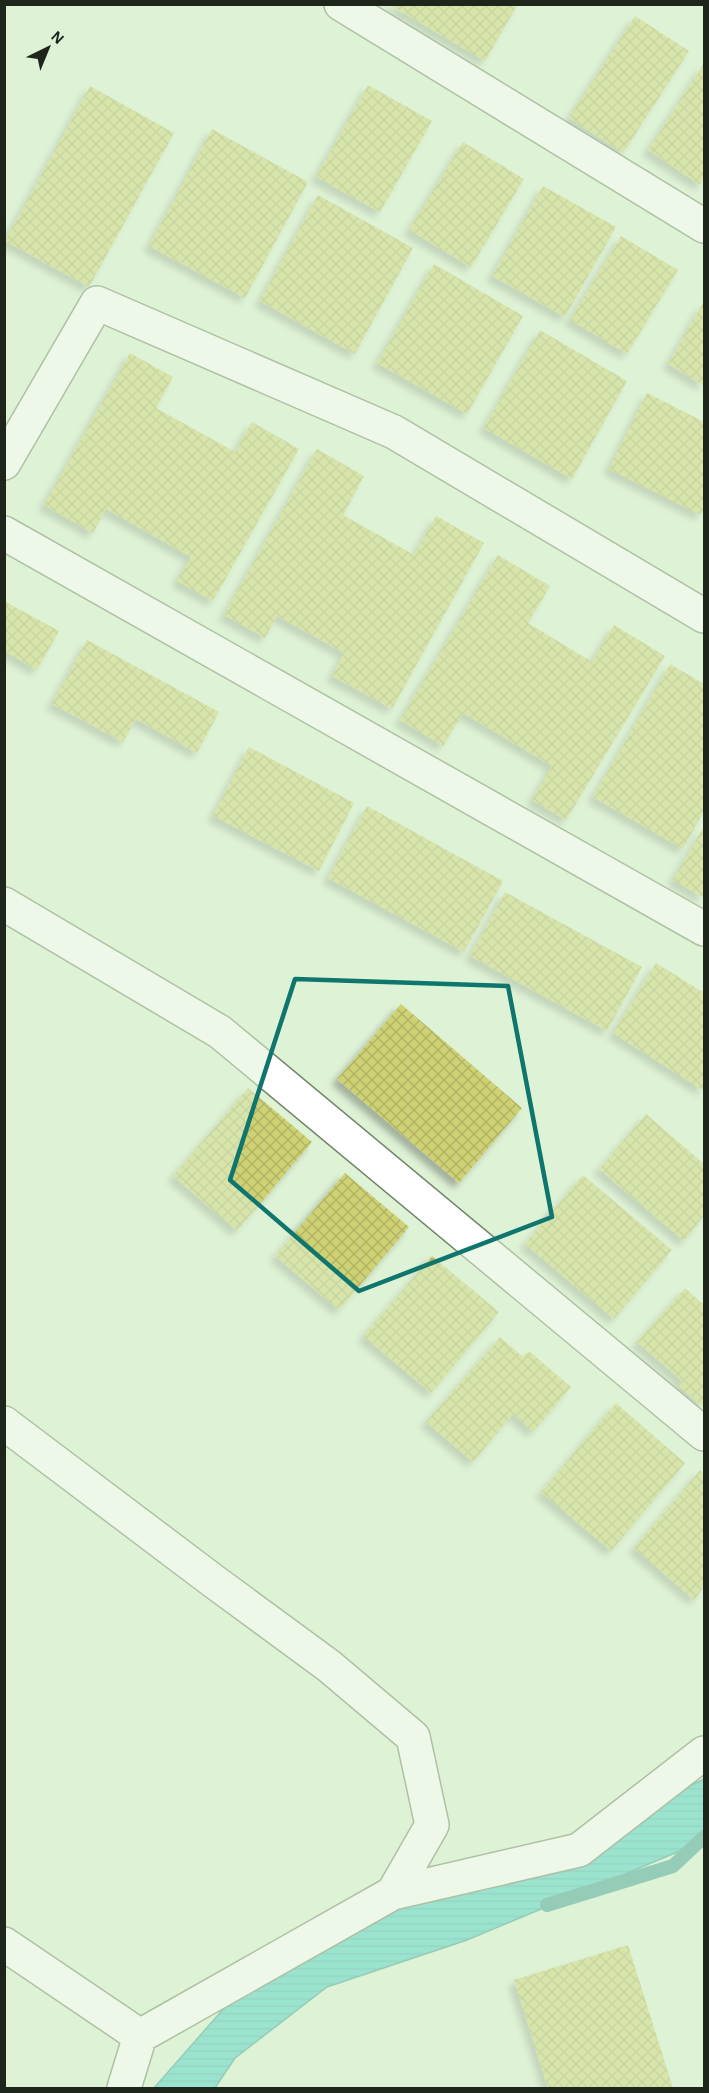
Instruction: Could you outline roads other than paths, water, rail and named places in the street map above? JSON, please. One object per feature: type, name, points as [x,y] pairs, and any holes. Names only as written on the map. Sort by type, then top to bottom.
[{"type":"street","points":[[340,4],[705,226]]},
{"type":"street","points":[[4,463],[97,303],[394,432],[705,616]]},
{"type":"street","points":[[4,534],[705,929]]},
{"type":"street","points":[[4,904],[220,1032],[705,1434]]},
{"type":"street","points":[[4,1423],[329,1665],[413,1737],[432,1826],[393,1893]]},
{"type":"street","points":[[124,2088],[140,2036],[393,1893],[579,1850],[705,1753]]},
{"type":"street","points":[[4,1944],[140,2036]]},
{"type":"water","points":[[704,1779],[704,1841],[467,1940],[327,1987],[235,2058],[215,2088],[154,2088],[225,2007],[321,1946],[408,1904],[584,1838]]},
{"type":"waterway","points":[[547,1905],[673,1866],[704,1837]]}]
